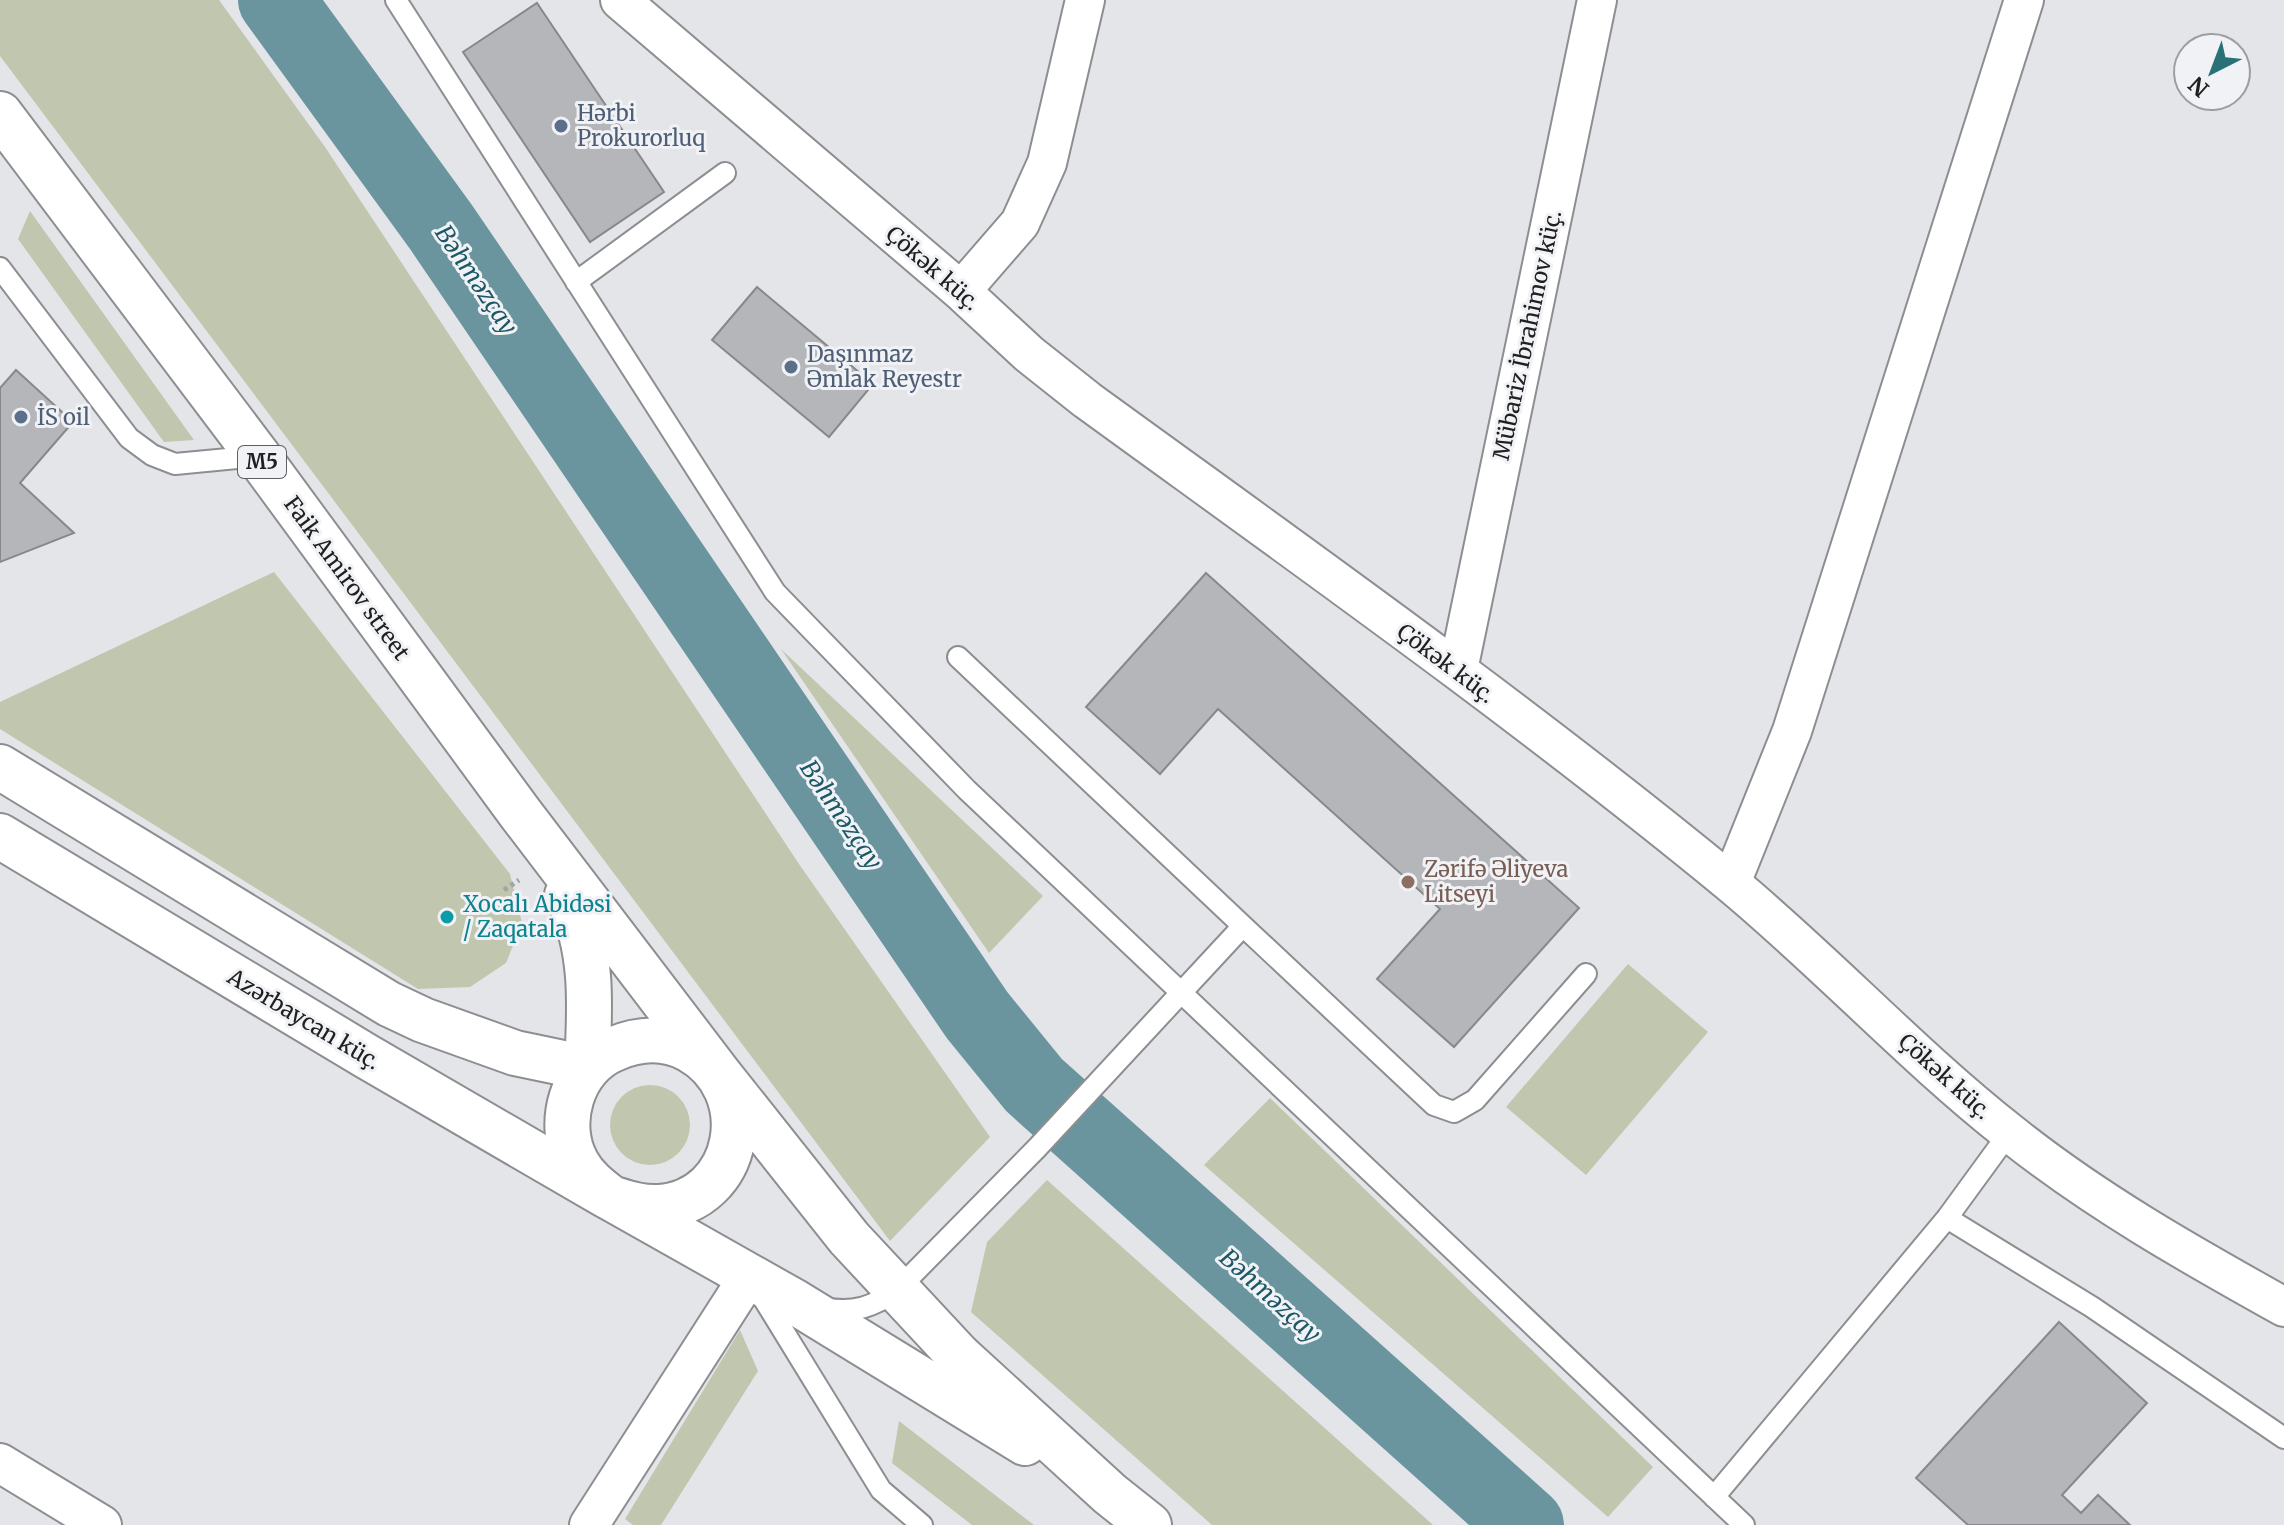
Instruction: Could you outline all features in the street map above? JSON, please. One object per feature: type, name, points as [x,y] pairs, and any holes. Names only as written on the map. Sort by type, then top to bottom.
[{"type":"main road","name":"Faik Amirov street","points":[[0,114],[258,456],[520,813]]},
{"type":"main road","points":[[0,767],[389,1004],[423,1020],[515,1053],[587,1068]]},
{"type":"main road","points":[[520,813],[557,873],[577,914],[587,954],[590,1007],[587,1068]]},
{"type":"main road","points":[[520,813],[719,1074],[849,1238],[959,1356],[1110,1494],[1149,1525]]},
{"type":"main road","name":"Azərbaycan küç.","points":[[0,836],[366,1056],[611,1198]]},
{"type":"main road","points":[[366,1056],[406,1061],[414,1057],[420,1047],[419,1032],[389,1004]]},
{"type":"main road","points":[[611,1198],[635,1206],[660,1207],[684,1201],[706,1189],[722,1169],[732,1146],[735,1122],[731,1097],[719,1074],[701,1056],[679,1044],[654,1040],[629,1042],[606,1052],[587,1068],[574,1089],[567,1113],[568,1139],[576,1163],[591,1183],[611,1198],[795,1302],[1110,1494]]},
{"type":"street","name":"Çökək küç.","points":[[620,0],[961,291],[1029,354],[1087,400],[1458,670],[1731,883],[2009,1133],[2083,1188],[2152,1232],[2284,1307]]},
{"type":"street","points":[[961,291],[1020,223],[1047,163],[1085,0]]},
{"type":"street","name":"Mübariz İbrahimov küç.","points":[[1458,670],[1597,0]]},
{"type":"street","points":[[1731,883],[1792,731],[2024,0]]},
{"type":"street","points":[[589,1525],[749,1276]]},
{"type":"street","points":[[0,1463],[102,1525]]},
{"type":"lane","points":[[396,0],[775,592],[967,790],[1744,1525]]},
{"type":"lane","points":[[576,282],[725,173]]},
{"type":"lane","points":[[0,268],[129,438],[152,455],[175,464],[258,456]]},
{"type":"lane","points":[[958,657],[1434,1105],[1454,1112],[1475,1100],[1586,974]]},
{"type":"lane","points":[[795,1302],[837,1311],[858,1310],[877,1304],[897,1290],[1037,1148],[1243,926]]},
{"type":"lane","points":[[1714,1497],[1947,1218],[2009,1133]]},
{"type":"lane","points":[[1947,1218],[2092,1307],[2284,1438]]},
{"type":"lane","points":[[749,1276],[881,1490],[922,1525]]},
{"type":"green space","points":[[0,0],[219,0],[325,147],[799,864],[990,1137],[890,1241],[0,56]]},
{"type":"green space","points":[[30,211],[194,440],[164,442],[18,239]]},
{"type":"green space","points":[[274,572],[510,874],[522,923],[506,963],[470,987],[418,989],[0,729],[0,702]]},
{"type":"green space","points":[[781,649],[1043,896],[989,953]]},
{"type":"green space","points":[[1628,964],[1708,1032],[1586,1175],[1506,1107]]},
{"type":"green space","points":[[650,1085],[665,1088],[678,1097],[687,1110],[690,1125],[687,1140],[678,1153],[665,1162],[650,1165],[635,1162],[622,1153],[613,1140],[610,1125],[613,1110],[622,1097],[635,1088]]},
{"type":"green space","points":[[1270,1098],[1653,1467],[1608,1517],[1204,1165]]},
{"type":"green space","points":[[1047,1180],[1433,1525],[1212,1525],[971,1312],[987,1242]]},
{"type":"green space","points":[[740,1330],[758,1371],[661,1525],[633,1525],[625,1519]]},
{"type":"green space","points":[[899,1421],[1034,1525],[972,1525],[892,1463]]},
{"type":"building","points":[[537,3],[664,192],[590,242],[463,52]]},
{"type":"building","points":[[757,287],[873,384],[829,437],[712,340]]},
{"type":"building","points":[[16,370],[73,422],[20,483],[74,533],[0,562],[0,388]]},
{"type":"building","points":[[1206,573],[1579,908],[1454,1047],[1377,979],[1440,909],[1218,709],[1160,774],[1086,707]]},
{"type":"building","points":[[2059,1322],[2147,1403],[2062,1495],[2081,1513],[2098,1495],[2130,1525],[1968,1525],[1916,1478]]},
{"type":"waterway","name":"Bəhməzçay","points":[[276,0],[441,227],[977,1015],[1034,1085],[1526,1525]]},
{"type":"place","name":"Hərbi Prokurorluq","points":[[561,126]]},
{"type":"place","name":"Daşınmaz Əmlak Reyestr","points":[[791,367]]},
{"type":"place","name":"İS oil","points":[[21,417]]},
{"type":"place","name":"Zərifə Əliyeva Litseyi","points":[[1408,882]]},
{"type":"place","name":"Xocalı Abidəsi / Zaqatala","points":[[447,917]]}]
